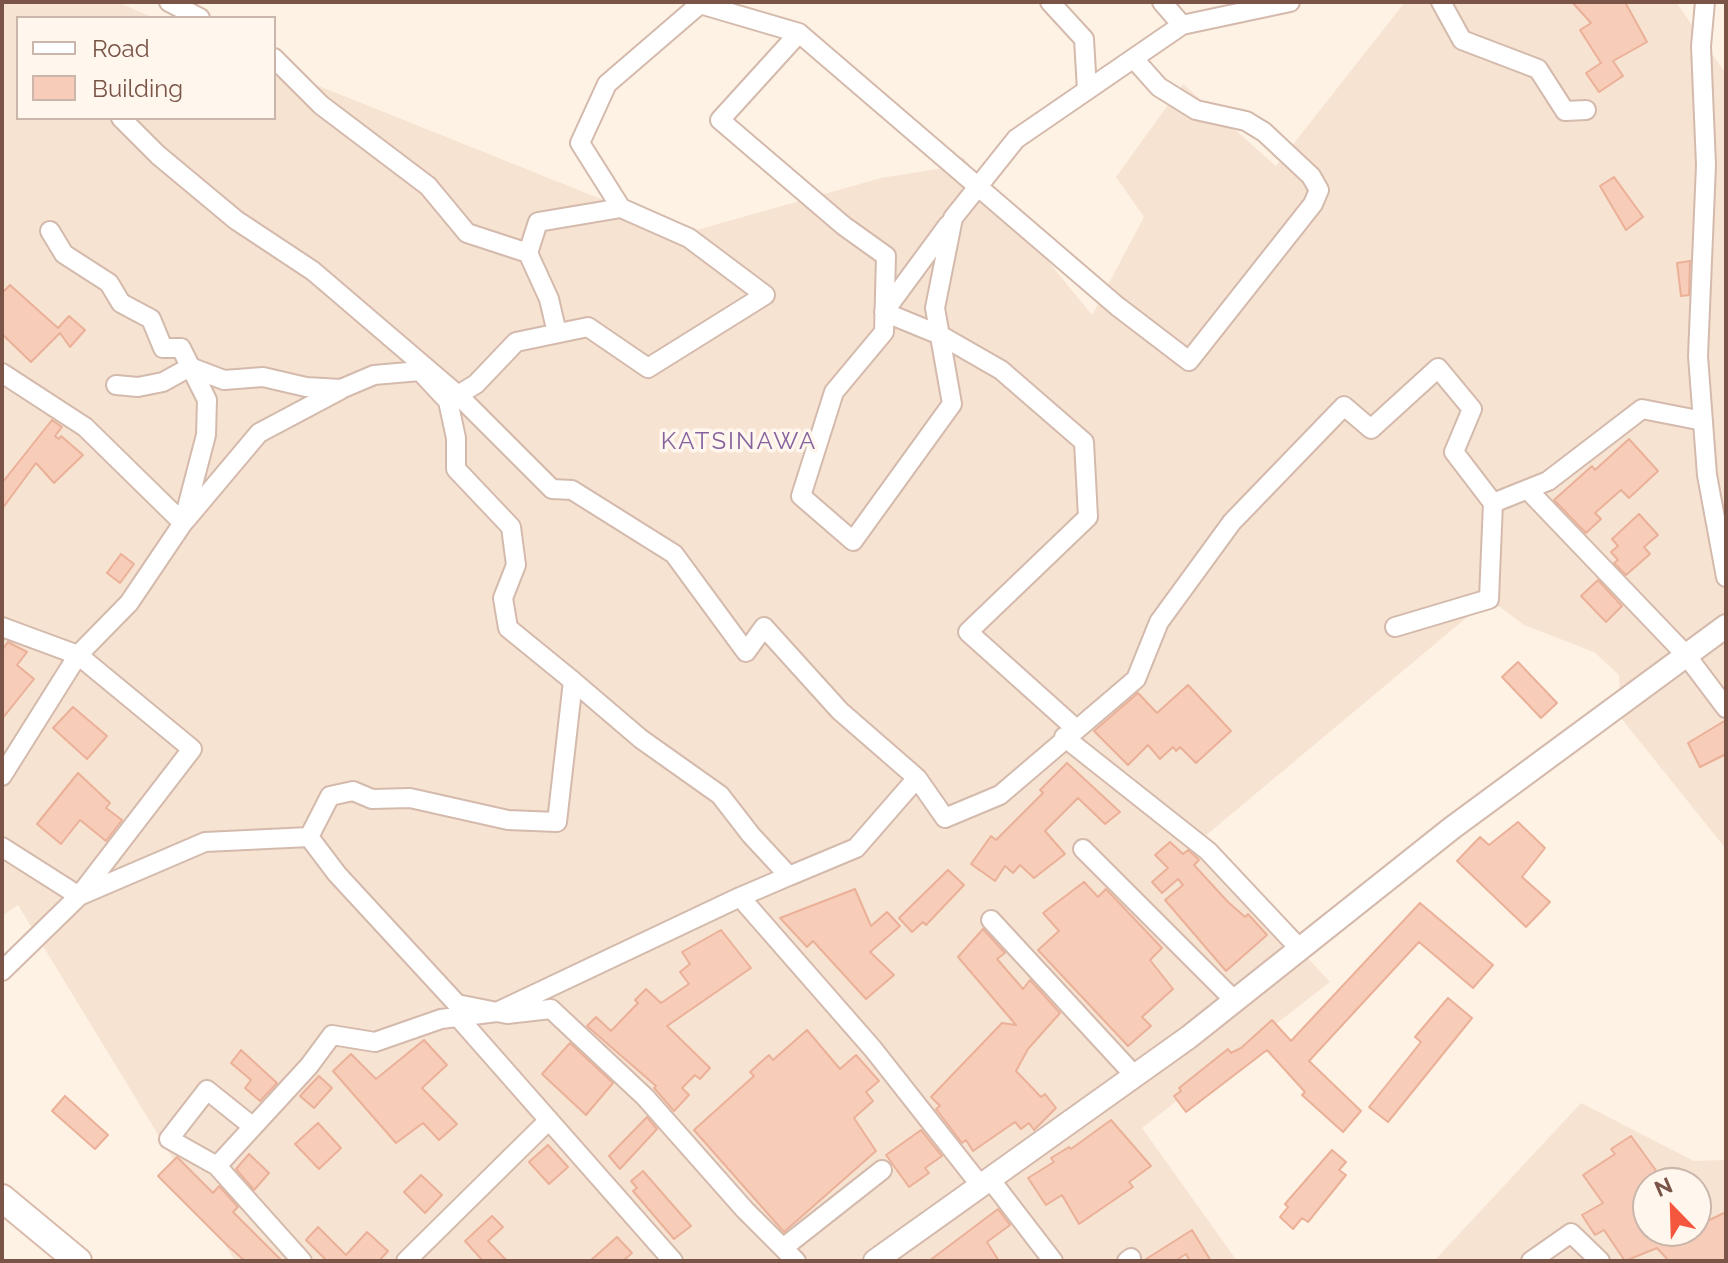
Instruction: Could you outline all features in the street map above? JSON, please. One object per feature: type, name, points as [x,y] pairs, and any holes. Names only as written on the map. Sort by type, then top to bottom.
[{"type":"main road","points":[[2,1198],[78,1261]]},
{"type":"street","points":[[169,2],[196,16]]},
{"type":"street","points":[[1050,2],[1084,39],[1087,90]]},
{"type":"street","points":[[1162,2],[1182,25]]},
{"type":"street","points":[[884,312],[1016,139],[1182,25],[1290,2]]},
{"type":"street","points":[[1441,2],[1462,40],[1538,69],[1565,111],[1586,110]]},
{"type":"street","points":[[1705,2],[1701,46],[1706,165],[1698,356],[1707,475],[1726,577]]},
{"type":"street","points":[[621,208],[580,143],[607,84],[700,4],[799,33],[981,185],[1117,306],[1189,361],[1313,204],[1319,190],[1311,176],[1264,132],[1246,121],[1196,110],[1159,87],[1134,59]]},
{"type":"street","points":[[799,33],[720,120],[844,226],[886,256],[884,332],[834,392],[801,496],[853,541],[952,404],[935,308],[953,218]]},
{"type":"street","points":[[276,60],[321,105],[428,186],[467,233],[528,253]]},
{"type":"street","points":[[123,120],[158,155],[236,220],[313,271],[552,489],[572,490],[674,554],[746,652],[764,627],[840,711],[917,778],[945,818],[1000,795],[1070,732],[1136,679],[1159,622],[1232,522],[1344,406],[1371,429],[1438,368],[1472,409],[1454,452],[1493,503],[1489,599],[1395,627]]},
{"type":"street","points":[[453,398],[476,384],[516,342],[588,327],[648,368],[765,295],[689,238],[621,208],[538,222],[528,253],[549,299],[557,333]]},
{"type":"street","points":[[50,231],[64,254],[109,283],[121,303],[151,319],[163,348],[181,348],[207,400],[206,435],[183,523]]},
{"type":"street","points":[[884,312],[940,335],[1001,370],[1084,442],[1088,517],[968,632],[1070,732],[1208,851],[1300,949]]},
{"type":"street","points":[[116,385],[138,387],[163,382],[190,367],[224,380],[263,377],[306,387],[341,389]]},
{"type":"street","points":[[2,776],[78,655],[129,603],[183,523],[259,433],[374,375],[420,371],[453,398],[456,469],[511,527],[516,565],[503,598],[508,628],[641,739],[720,795],[789,876]]},
{"type":"street","points":[[2,373],[85,427],[183,523]]},
{"type":"street","points":[[1493,503],[1548,481],[1642,409],[1703,421]]},
{"type":"street","points":[[1528,490],[1686,655],[1726,708]]},
{"type":"street","points":[[875,1261],[1135,1076],[1235,1001],[1452,828],[1726,626]]},
{"type":"street","points":[[2,627],[78,655],[192,749],[79,896],[2,971]]},
{"type":"street","points":[[309,837],[330,796],[353,791],[372,799],[410,798],[508,820],[557,822],[573,681]]},
{"type":"street","points":[[309,837],[337,874],[457,1004],[497,1012],[740,897],[856,848],[917,778]]},
{"type":"street","points":[[79,896],[205,842],[309,837]]},
{"type":"street","points":[[2,847],[79,896]]},
{"type":"street","points":[[1083,849],[1235,1001]]},
{"type":"street","points":[[740,897],[1053,1261]]},
{"type":"street","points":[[991,920],[1135,1076]]},
{"type":"street","points":[[217,1166],[332,1035],[375,1042],[441,1019],[551,1009],[645,1097],[789,1254],[882,1170]]},
{"type":"street","points":[[458,1017],[673,1261]]},
{"type":"street","points":[[252,1126],[207,1090],[169,1139],[217,1166],[302,1261]]},
{"type":"street","points":[[406,1261],[549,1120]]},
{"type":"street","points":[[1531,1261],[1571,1233],[1600,1261]]},
{"type":"shaded area","points":[[2,2],[117,2],[149,16],[16,16],[16,120],[276,120],[276,69],[686,233],[881,178],[950,167],[963,157],[1092,315],[1144,217],[1116,177],[1183,84],[1276,166],[1405,2],[1676,2],[1726,74],[1726,849],[1617,713],[1621,710],[1619,675],[1594,652],[1524,625],[1489,599],[1199,841],[1330,982],[1142,1128],[1237,1261],[235,1261],[18,905],[2,916]]},
{"type":"shaded area","points":[[1581,1103],[1694,1161],[1726,1160],[1726,1261],[1434,1261]]},
{"type":"building","points":[[1572,2],[1625,2],[1647,42],[1613,61],[1623,76],[1599,92],[1586,73],[1601,63],[1580,30],[1591,23]]},
{"type":"building","points":[[1614,177],[1643,217],[1626,230],[1600,186]]},
{"type":"building","points":[[1690,261],[1689,295],[1681,296],[1677,263]]},
{"type":"building","points":[[10,285],[58,328],[69,316],[85,330],[70,347],[60,333],[31,362],[2,334],[2,293]]},
{"type":"building","points":[[52,420],[62,427],[55,436],[59,439],[61,436],[83,455],[54,483],[36,463],[2,509],[2,483]]},
{"type":"building","points":[[1629,439],[1658,471],[1629,498],[1621,490],[1595,513],[1601,519],[1586,533],[1554,500],[1592,466],[1595,470]]},
{"type":"building","points":[[1639,514],[1658,535],[1644,547],[1650,554],[1626,575],[1614,563],[1618,560],[1611,552],[1618,546],[1612,539]]},
{"type":"building","points":[[121,554],[134,564],[120,583],[107,573]]},
{"type":"building","points":[[1598,580],[1622,606],[1606,622],[1581,596]]},
{"type":"building","points":[[8,642],[27,652],[17,665],[34,679],[2,719],[2,650]]},
{"type":"building","points":[[1518,662],[1557,703],[1541,718],[1502,677]]},
{"type":"building","points":[[1188,685],[1231,731],[1196,763],[1180,747],[1176,751],[1173,747],[1160,759],[1148,745],[1128,765],[1094,731],[1138,693],[1157,713]]},
{"type":"building","points":[[73,707],[107,736],[87,759],[53,728]]},
{"type":"building","points":[[1726,720],[1726,754],[1700,767],[1688,743]]},
{"type":"building","points":[[1067,763],[1120,812],[1105,824],[1078,798],[1045,831],[1065,854],[1034,878],[1020,865],[1013,873],[1005,866],[995,881],[971,864],[991,836],[996,840],[1043,793],[1040,790]]},
{"type":"building","points":[[78,773],[110,803],[106,808],[122,820],[106,841],[80,820],[61,844],[37,824]]},
{"type":"building","points":[[1518,822],[1545,848],[1522,877],[1550,902],[1526,927],[1457,861],[1480,837],[1489,845]]},
{"type":"building","points":[[1170,842],[1183,854],[1188,850],[1196,857],[1199,860],[1194,865],[1228,902],[1245,917],[1248,914],[1267,935],[1226,971],[1165,900],[1183,885],[1178,879],[1162,893],[1152,882],[1168,868],[1155,855]]},
{"type":"building","points":[[948,870],[964,885],[926,925],[923,922],[912,932],[899,918]]},
{"type":"building","points":[[1084,882],[1098,897],[1106,889],[1162,948],[1150,960],[1173,989],[1142,1017],[1151,1026],[1128,1046],[1038,950],[1059,931],[1043,913]]},
{"type":"building","points":[[855,889],[871,926],[887,912],[900,926],[870,952],[894,975],[866,999],[813,941],[807,947],[780,918]]},
{"type":"building","points":[[1420,903],[1493,965],[1473,988],[1419,942],[1309,1061],[1361,1111],[1343,1132],[1302,1095],[1305,1092],[1267,1050],[1186,1112],[1174,1096],[1181,1091],[1179,1088],[1228,1049],[1231,1053],[1241,1048],[1272,1020],[1291,1041]]},
{"type":"building","points":[[983,929],[1005,953],[997,959],[1023,989],[1030,980],[1060,1013],[1028,1049],[1016,1071],[1041,1097],[1045,1094],[1056,1108],[1034,1130],[1029,1123],[1021,1129],[1015,1122],[973,1151],[966,1140],[962,1143],[936,1109],[940,1106],[931,1097],[1002,1023],[1016,1025],[958,957]]},
{"type":"building","points":[[721,930],[751,968],[667,1026],[710,1068],[700,1079],[695,1075],[682,1088],[689,1095],[674,1111],[654,1088],[656,1086],[587,1026],[596,1017],[611,1031],[638,1003],[635,1000],[646,989],[661,1003],[689,984],[680,972],[690,964],[682,952]]},
{"type":"building","points":[[1448,998],[1472,1018],[1388,1122],[1369,1107],[1421,1042],[1415,1037]]},
{"type":"building","points":[[807,1030],[840,1069],[856,1055],[879,1081],[866,1092],[873,1101],[854,1118],[876,1151],[784,1232],[694,1130],[754,1076],[750,1072],[761,1062],[769,1055],[773,1060]]},
{"type":"building","points":[[424,1040],[447,1065],[422,1088],[457,1124],[439,1140],[423,1123],[396,1143],[333,1071],[351,1054],[376,1079]]},
{"type":"building","points":[[570,1043],[613,1083],[586,1115],[542,1074]]},
{"type":"building","points":[[241,1050],[277,1083],[260,1101],[245,1088],[251,1080],[231,1063]]},
{"type":"building","points":[[319,1076],[332,1088],[314,1108],[300,1096]]},
{"type":"building","points":[[65,1096],[108,1135],[95,1149],[52,1111]]},
{"type":"building","points":[[647,1117],[657,1129],[620,1169],[609,1156]]},
{"type":"building","points":[[1111,1120],[1151,1166],[1129,1182],[1133,1187],[1079,1224],[1062,1195],[1046,1205],[1028,1178],[1054,1162],[1051,1158],[1069,1147],[1071,1149]]},
{"type":"building","points":[[318,1123],[341,1148],[319,1169],[295,1144]]},
{"type":"building","points":[[921,1130],[942,1156],[925,1168],[929,1173],[909,1187],[886,1155]]},
{"type":"building","points":[[1631,1136],[1653,1167],[1632,1167],[1632,1247],[1712,1247],[1712,1219],[1726,1212],[1726,1261],[1669,1261],[1657,1248],[1625,1261],[1604,1230],[1595,1235],[1582,1215],[1603,1203],[1583,1175],[1615,1154],[1611,1149]]},
{"type":"building","points":[[548,1145],[568,1167],[549,1184],[529,1162]]},
{"type":"building","points":[[1332,1150],[1346,1162],[1339,1170],[1346,1175],[1308,1222],[1302,1218],[1293,1229],[1280,1217],[1288,1207],[1285,1204]]},
{"type":"building","points":[[249,1154],[269,1173],[254,1190],[236,1169]]},
{"type":"building","points":[[177,1157],[213,1193],[219,1186],[238,1207],[233,1212],[282,1261],[245,1261],[228,1246],[158,1176]]},
{"type":"building","points":[[643,1171],[691,1226],[674,1239],[633,1191],[637,1188],[631,1181]]},
{"type":"building","points":[[421,1175],[442,1195],[425,1213],[404,1192]]},
{"type":"building","points":[[998,1209],[1010,1225],[987,1242],[999,1261],[929,1261]]},
{"type":"building","points":[[492,1216],[503,1227],[488,1241],[507,1261],[483,1261],[465,1241]]},
{"type":"building","points":[[318,1227],[346,1255],[367,1232],[388,1251],[379,1261],[327,1261],[306,1240]]},
{"type":"building","points":[[1192,1230],[1211,1261],[1190,1261],[1186,1254],[1175,1261],[1143,1261]]},
{"type":"building","points":[[617,1237],[632,1253],[623,1261],[590,1261]]},
{"type":"district","name":"KATSINAWA","points":[[739,442]]}]
